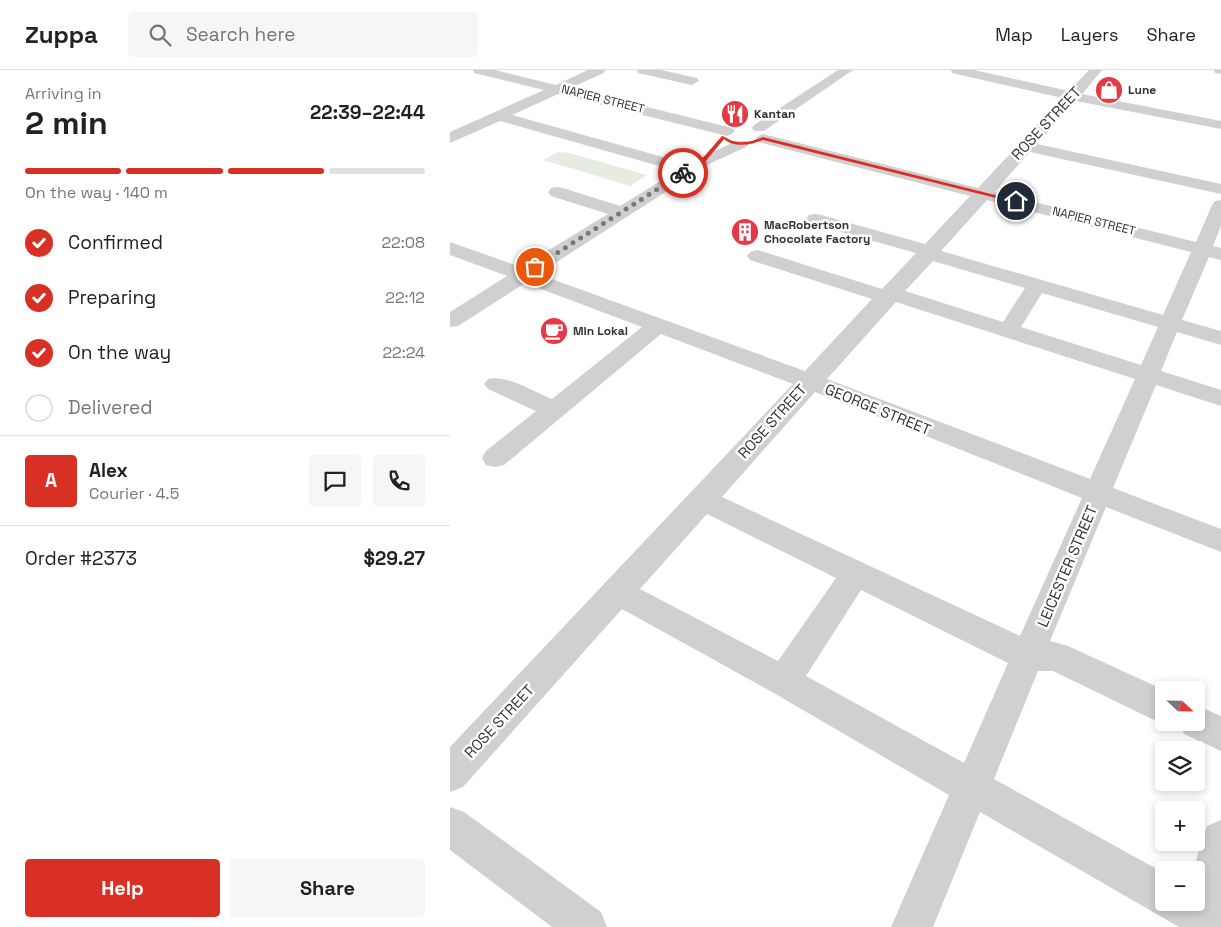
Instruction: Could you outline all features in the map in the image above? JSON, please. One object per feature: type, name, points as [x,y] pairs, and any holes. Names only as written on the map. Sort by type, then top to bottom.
[{"type":"street","name":"NAPIER STREET","points":[[479,70],[743,131],[1211,251]]},
{"type":"street","points":[[451,137],[599,70]]},
{"type":"street","points":[[643,70],[692,81]]},
{"type":"street","points":[[450,320],[696,165],[743,131],[847,70]]},
{"type":"street","points":[[957,70],[996,74],[1072,96],[1221,125]]},
{"type":"street","name":"ROSE STREET","points":[[450,774],[981,192],[1096,70]]},
{"type":"street","points":[[499,116],[696,165],[741,144]]},
{"type":"street","points":[[743,131],[754,143],[741,144],[729,142],[743,131]]},
{"type":"street","points":[[1025,146],[1221,189]]},
{"type":"street","points":[[556,192],[621,212]]},
{"type":"street","name":"LEICESTER STREET","points":[[912,927],[1171,323],[1211,251],[1221,205]]},
{"type":"street","points":[[815,219],[1221,338]]},
{"type":"street","name":"GEORGE STREET","points":[[450,248],[809,381],[1221,541]]},
{"type":"street","points":[[757,256],[1008,331],[1221,398]]},
{"type":"street","points":[[1008,331],[1038,285]]},
{"type":"street","points":[[495,458],[657,326]]},
{"type":"street","points":[[496,384],[555,410]]},
{"type":"street","points":[[701,499],[1028,656],[1056,656],[1155,703]]},
{"type":"street","points":[[784,681],[856,573]]},
{"type":"street","points":[[618,592],[784,681],[1155,891]]},
{"type":"street","points":[[1205,726],[1221,734]]},
{"type":"street","points":[[450,826],[586,927]]},
{"type":"street","points":[[1200,916],[1221,840]]},
{"type":"shaded area","points":[[558,152],[569,153],[647,175],[630,186],[543,160]]},
{"type":"way so far","points":[[535,267],[683,173]]},
{"type":"place","name":"Lune","points":[[1109,90]]},
{"type":"place","name":"Kantan","points":[[735,114]]},
{"type":"place","name":"MacRobertson Chocolate Factory","points":[[745,232]]},
{"type":"place","name":"Min Lokal","points":[[554,331]]},
{"type":"route","points":[[683,173],[703,161],[711,149],[723,137],[729,142],[741,144],[754,143],[763,139],[1016,201]]}]
